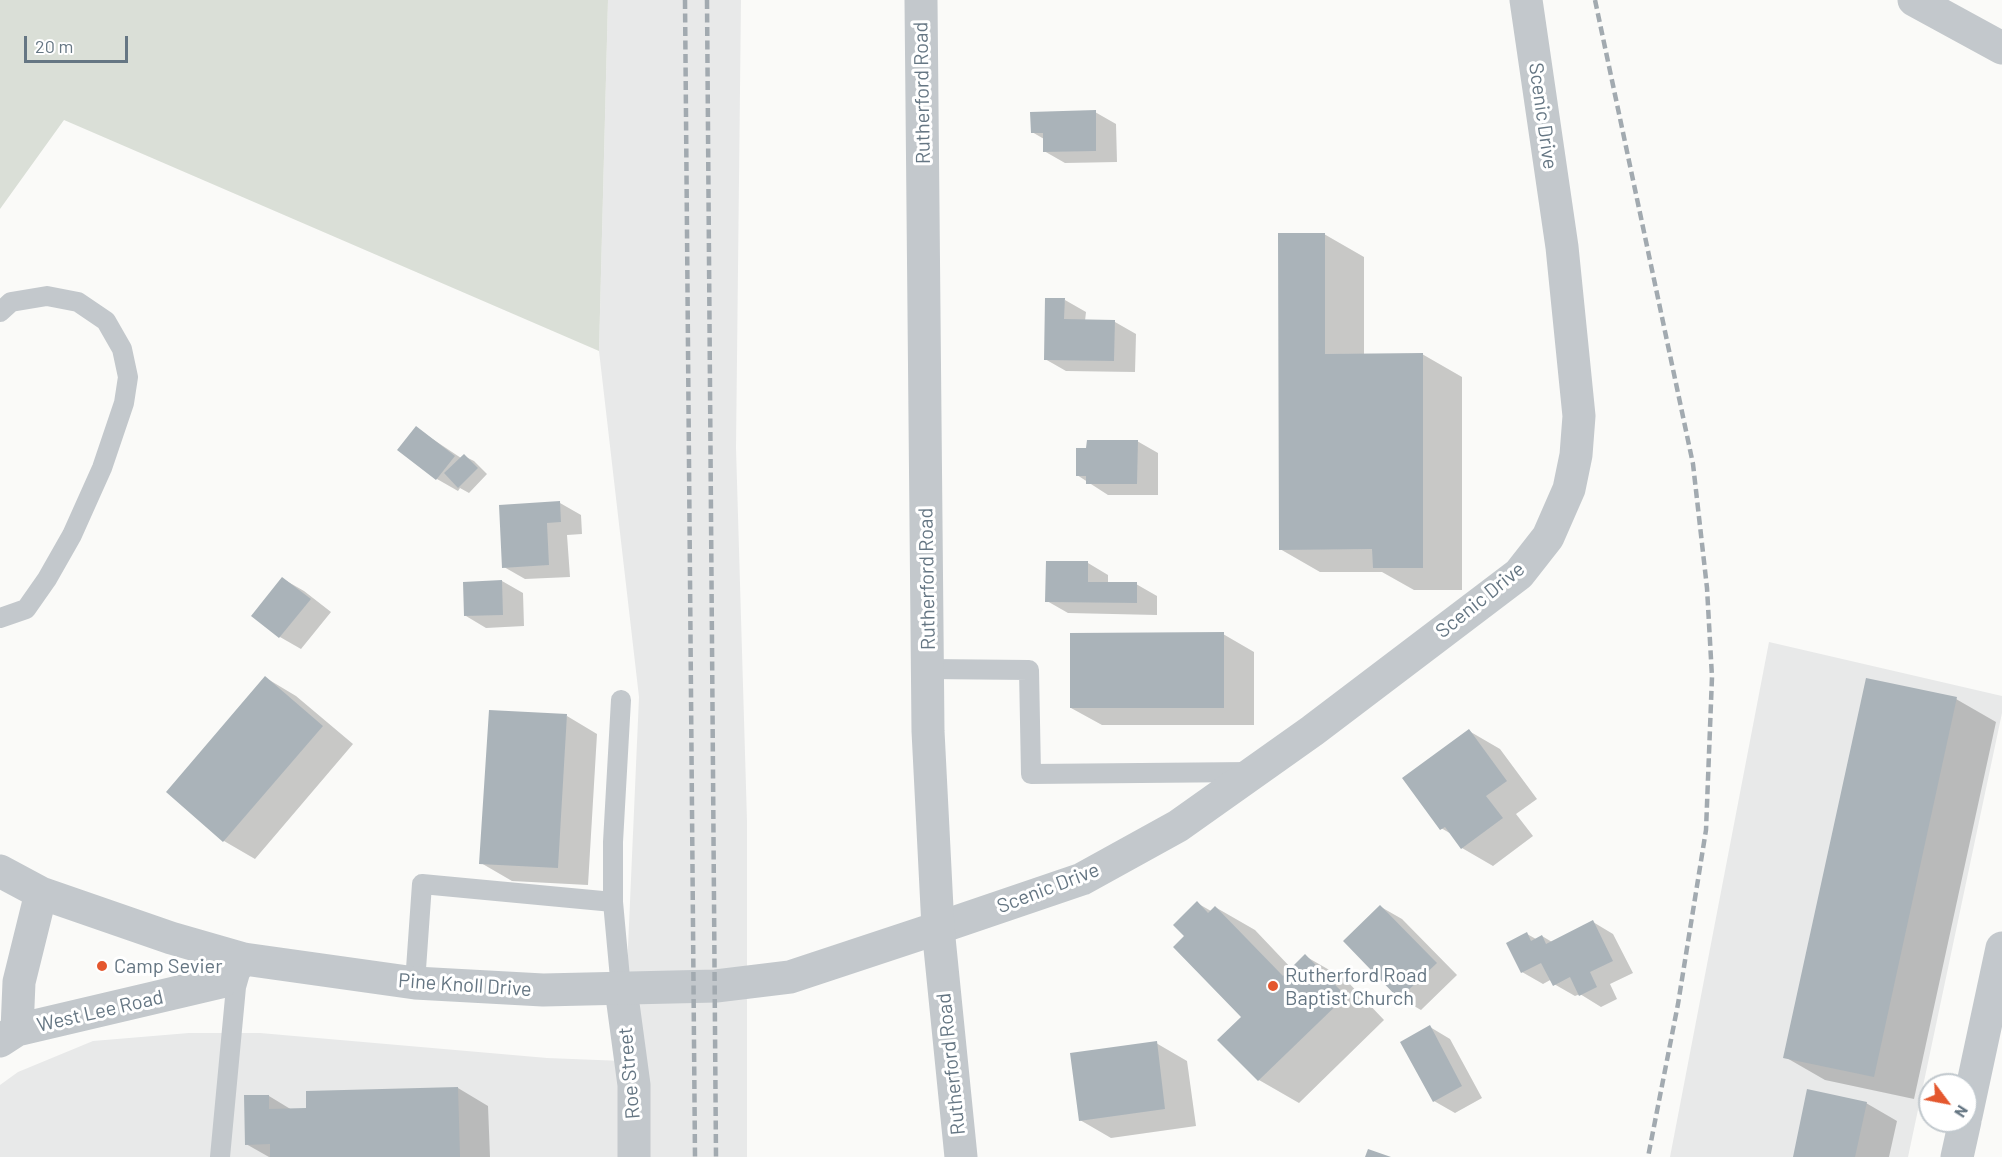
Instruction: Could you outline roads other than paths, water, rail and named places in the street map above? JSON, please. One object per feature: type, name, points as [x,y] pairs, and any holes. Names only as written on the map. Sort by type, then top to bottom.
[{"type":"street","name":"Rutherford Road","points":[[921,0],[927,669],[938,928],[961,1157]]},
{"type":"street","name":"Scenic Drive","points":[[938,928],[1082,879],[1178,826],[1255,772],[1519,574],[1548,537],[1569,489],[1579,426],[1577,380],[1562,247],[1526,0]]},
{"type":"street","points":[[1914,0],[2002,48]]},
{"type":"street","name":"Pine Knoll Drive","points":[[0,871],[41,893],[171,938],[244,958],[415,983],[543,990],[716,986],[790,978],[938,928]]},
{"type":"street","name":"West Lee Road","points":[[41,893],[8,1036],[221,982],[244,958]]},
{"type":"street","points":[[1975,1073],[2002,948]]},
{"type":"street","name":"Roe Street","points":[[621,989],[634,1085],[634,1157]]},
{"type":"street","points":[[1957,1157],[1962,1133]]},
{"type":"lane","points":[[0,312],[12,302],[47,296],[78,302],[106,321],[122,349],[128,377],[124,404],[102,468],[72,536],[26,609],[0,618]]},
{"type":"lane","points":[[927,669],[1029,670],[1031,774],[1255,772]]},
{"type":"lane","points":[[621,700],[613,842],[613,902],[621,989]]},
{"type":"lane","points":[[415,983],[422,884],[613,902]]},
{"type":"lane","points":[[220,1157],[236,987],[244,958]]},
{"type":"railway","points":[[685,0],[695,1157]]},
{"type":"railway","points":[[707,0],[716,1157]]},
{"type":"railway","points":[[1595,0],[1693,464],[1707,588],[1712,677],[1706,830],[1678,1004],[1648,1157]]},
{"type":"place","name":"Camp Sevier","points":[[102,966]]},
{"type":"place","name":"Rutherford Road Baptist Church","points":[[1273,986]]}]
